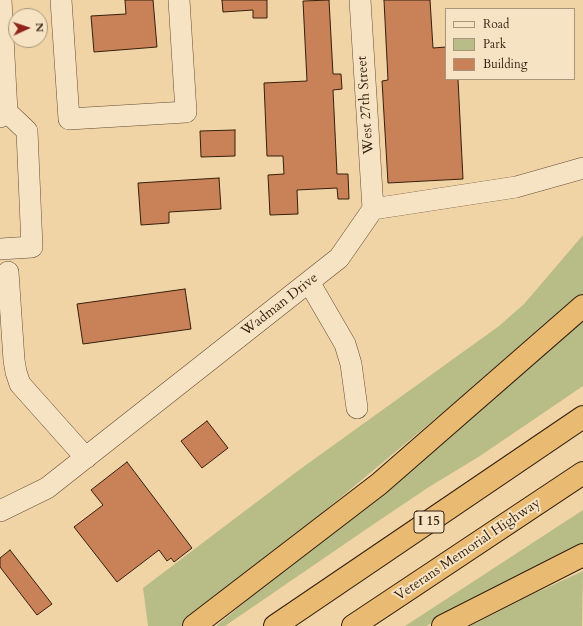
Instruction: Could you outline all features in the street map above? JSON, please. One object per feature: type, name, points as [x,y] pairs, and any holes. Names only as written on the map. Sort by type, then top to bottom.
[{"type":"highway","points":[[194,626],[379,484],[583,306]]},
{"type":"highway","name":"I 15","points":[[275,626],[583,417]]},
{"type":"highway","name":"Veterans Memorial Highway","points":[[353,626],[583,473]]},
{"type":"highway","points":[[443,626],[583,555]]},
{"type":"street","points":[[0,249],[32,247],[27,131],[3,114],[1,0]]},
{"type":"street","points":[[61,0],[69,119],[186,112],[178,0]]},
{"type":"street","name":"West 27th Street","points":[[360,0],[373,210]]},
{"type":"street","points":[[373,210],[516,187],[583,168]]},
{"type":"street","name":"Wadman Drive","points":[[0,511],[47,488],[339,258],[373,210]]},
{"type":"street","points":[[8,272],[7,344],[20,384],[86,458]]},
{"type":"street","points":[[309,282],[345,344],[351,364],[357,408]]},
{"type":"green space","points":[[583,235],[583,294],[548,325],[186,626],[148,626],[143,588],[299,470],[499,326],[524,304]]},
{"type":"green space","points":[[583,319],[583,386],[480,456],[429,487],[225,626],[216,626]]},
{"type":"green space","points":[[583,510],[583,546],[426,626],[405,626]]},
{"type":"green space","points":[[583,571],[582,626],[470,626],[529,596]]},
{"type":"building","points":[[125,0],[153,0],[157,47],[94,52],[91,16],[126,14]]},
{"type":"building","points":[[222,0],[267,0],[267,18],[253,18],[253,10],[223,12]]},
{"type":"building","points":[[329,0],[333,74],[341,74],[342,89],[333,90],[337,174],[348,174],[349,199],[338,199],[337,188],[297,190],[298,214],[270,215],[268,175],[284,174],[283,156],[267,156],[264,83],[307,81],[303,1]]},
{"type":"building","points":[[384,0],[430,0],[433,48],[445,47],[445,80],[458,80],[463,179],[388,183],[382,81],[388,80]]},
{"type":"building","points":[[235,130],[235,156],[201,157],[200,131]]},
{"type":"building","points":[[219,178],[221,209],[169,212],[169,223],[141,225],[138,183]]},
{"type":"building","points":[[185,289],[191,329],[83,344],[77,304]]},
{"type":"building","points":[[207,421],[228,448],[202,468],[181,441]]},
{"type":"building","points":[[127,462],[192,548],[174,562],[171,558],[167,561],[159,550],[117,582],[74,527],[103,505],[91,490]]},
{"type":"building","points":[[10,550],[52,604],[37,615],[0,567],[0,558]]}]
